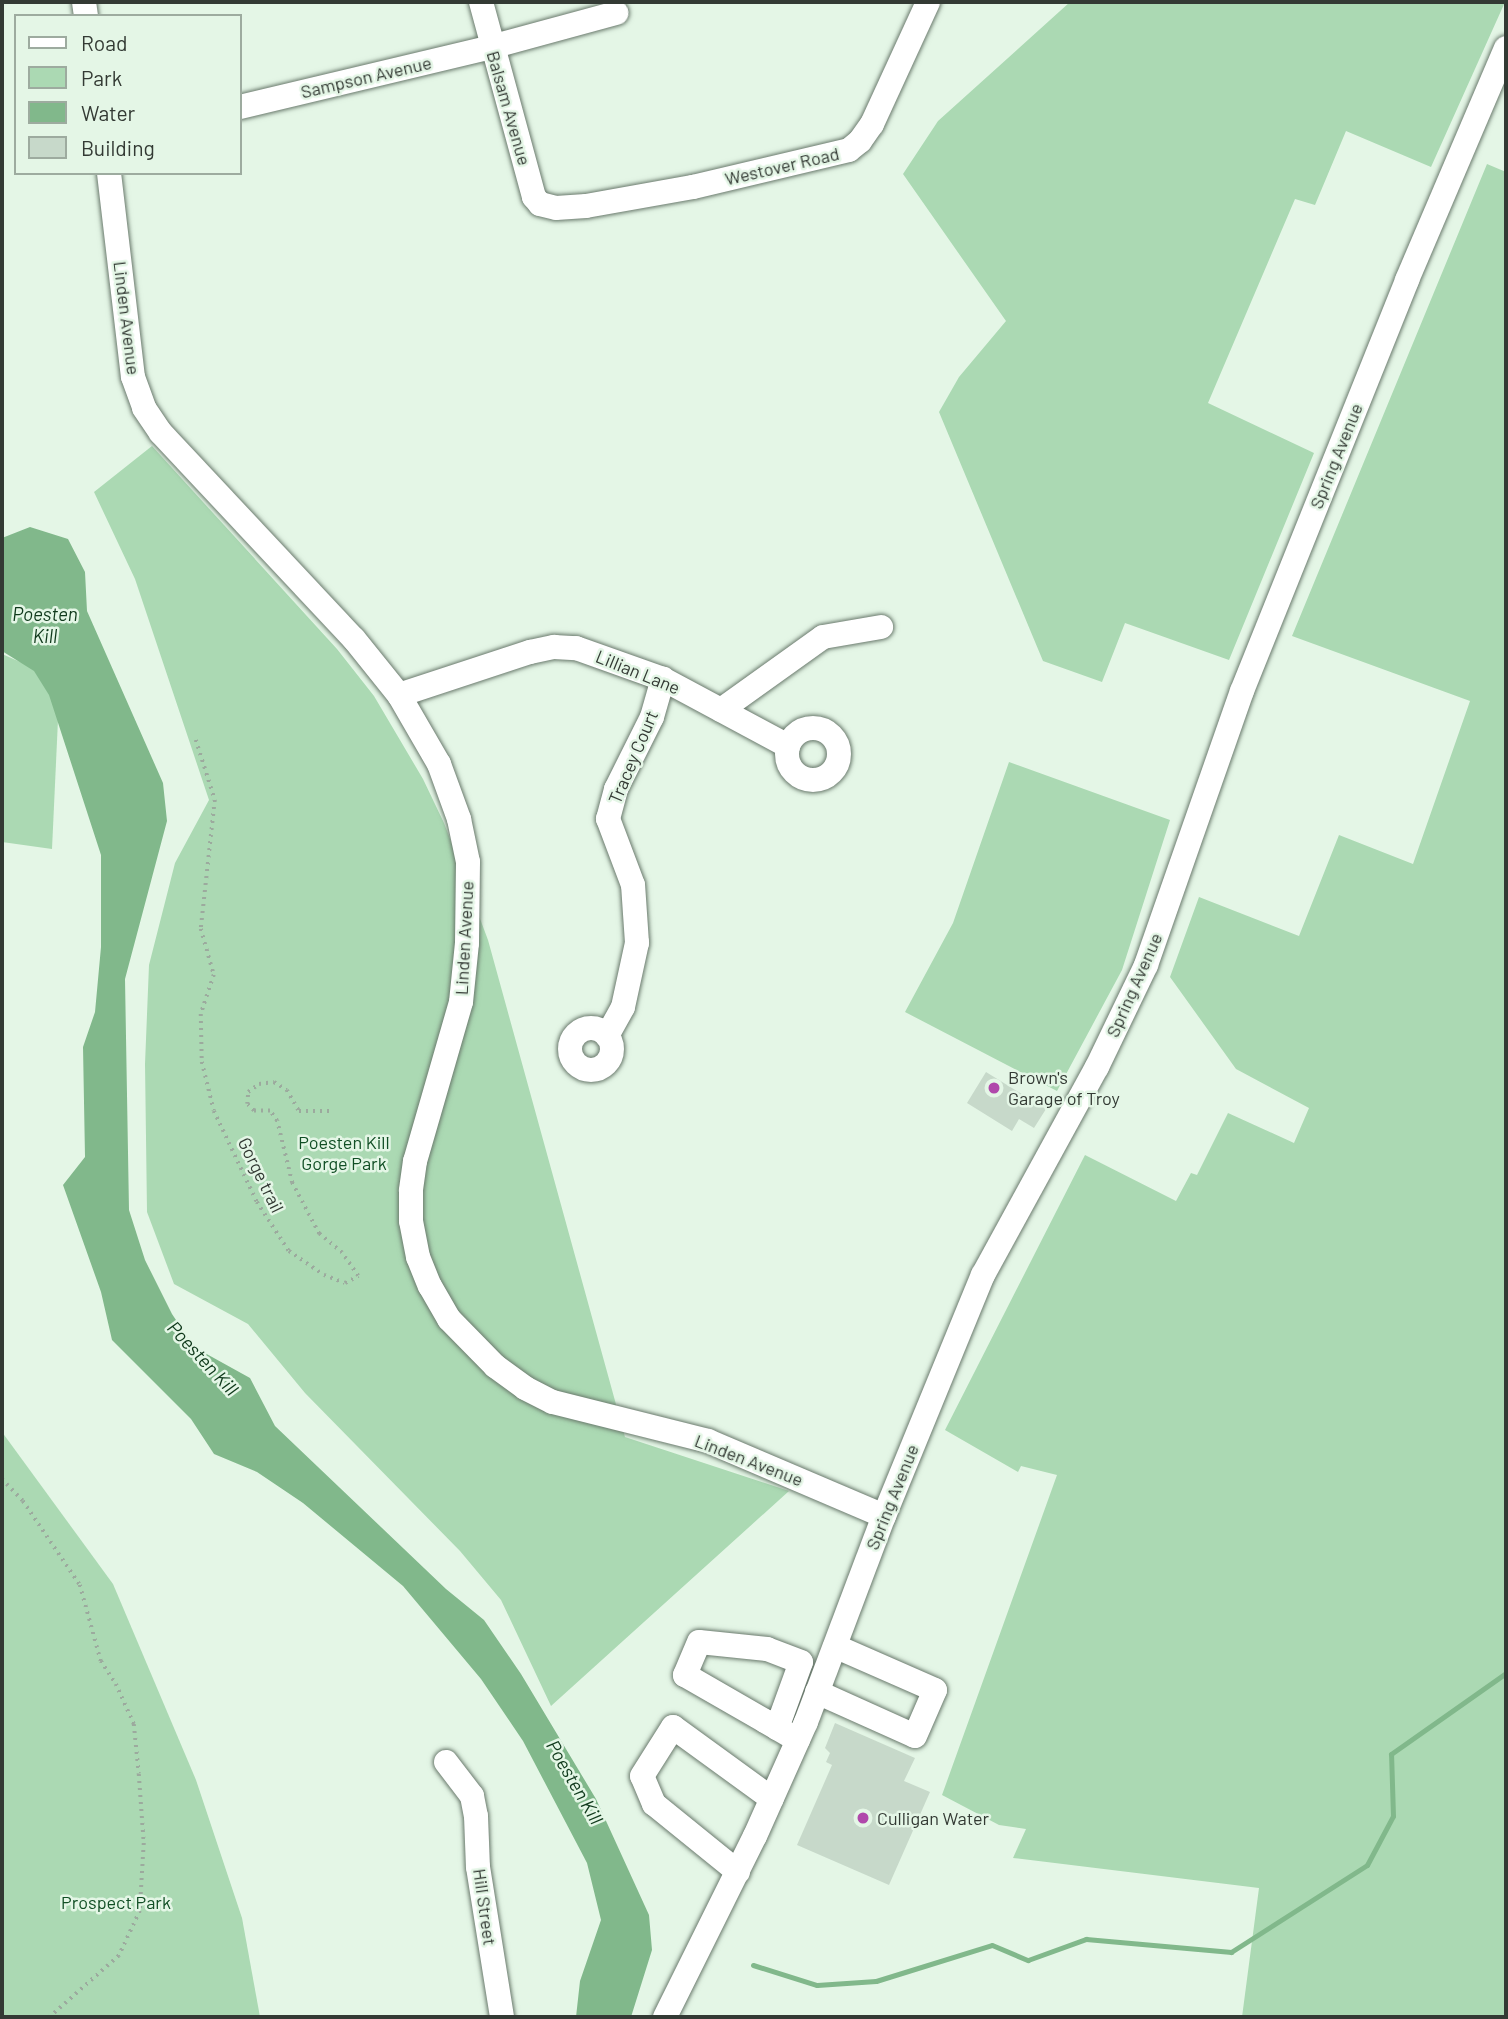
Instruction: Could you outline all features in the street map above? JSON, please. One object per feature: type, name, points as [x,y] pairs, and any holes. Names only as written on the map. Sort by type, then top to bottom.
[{"type":"street","name":"Balsam Avenue","points":[[481,2],[491,47],[534,197],[540,204],[548,206]]},
{"type":"street","name":"Westover Road","points":[[548,206],[586,206],[693,187],[824,159],[849,150],[860,141],[872,124],[928,2]]},
{"type":"street","name":"Sampson Avenue","points":[[242,107],[491,47],[616,13]]},
{"type":"street","name":"Spring Avenue","points":[[671,2014],[772,1799],[788,1734],[821,1681],[884,1516],[983,1275],[1097,1067],[1146,965],[1247,678],[1407,280],[1506,48]]},
{"type":"street","name":"Linden Avenue","points":[[109,175],[133,377],[144,408],[161,433],[354,639],[400,695],[439,764],[458,819],[468,862],[467,943],[461,1002],[415,1161],[411,1191],[411,1221],[418,1257],[430,1286],[449,1319],[495,1366],[553,1402],[720,1445],[884,1516]]},
{"type":"street","points":[[721,710],[823,637],[881,627]]},
{"type":"street","name":"Lillian Lane","points":[[400,695],[554,647],[601,654],[663,679],[788,746]]},
{"type":"street","name":"Tracey Court","points":[[607,1035],[623,1007],[637,943],[633,884],[608,819],[617,789],[652,717],[663,679]]},
{"type":"street","points":[[800,1662],[788,1734],[685,1675],[699,1642],[767,1649],[800,1662],[821,1681],[915,1736],[935,1690],[835,1646]]},
{"type":"street","points":[[738,1872],[654,1804],[642,1776],[673,1727],[772,1799]]},
{"type":"street","name":"Hill Street","points":[[446,1762],[472,1796],[476,1816],[478,1867],[502,2017]]},
{"type":"path","name":"Gorge trail","points":[[196,740],[215,800],[201,929],[214,975],[201,1014],[202,1062],[214,1111],[257,1202],[289,1251],[324,1275],[345,1283],[358,1276],[341,1252],[318,1234],[292,1183],[277,1121],[270,1111],[254,1111],[247,1104],[248,1092],[260,1084],[274,1082],[287,1090],[299,1111],[329,1111]]},
{"type":"path","points":[[2,1479],[23,1501],[80,1585],[102,1661],[134,1724],[139,1774],[144,1843],[140,1912],[119,1956],[50,2017]]},
{"type":"green space","points":[[1070,2],[1505,2],[1431,167],[1346,131],[1315,205],[1295,199],[1208,403],[1314,453],[1229,660],[1125,623],[1102,682],[1043,661],[939,412],[959,377],[1006,321],[903,174],[938,121]]},
{"type":"green space","points":[[1487,164],[1506,172],[1506,2017],[1242,2017],[1259,1888],[1013,1858],[1026,1829],[999,1825],[942,1795],[1057,1475],[1021,1466],[1018,1472],[945,1430],[1085,1155],[1176,1201],[1191,1173],[1197,1175],[1228,1113],[1294,1143],[1309,1108],[1236,1069],[1170,977],[1199,897],[1299,936],[1339,835],[1413,864],[1470,701],[1292,636]]},
{"type":"green space","name":"Poesten Kill Gorge Park","points":[[152,446],[337,649],[374,696],[423,779],[444,823],[488,940],[625,1437],[789,1491],[551,1706],[501,1600],[460,1551],[305,1393],[248,1324],[174,1284],[147,1212],[145,1064],[149,965],[175,863],[209,800],[135,579],[94,492]]},
{"type":"green space","points":[[2,654],[57,678],[59,698],[52,849],[2,842]]},
{"type":"green space","points":[[1009,762],[1170,820],[1122,970],[1057,1091],[905,1012],[953,923]]},
{"type":"green space","name":"Prospect Park","points":[[2,1432],[113,1584],[196,1780],[242,1918],[260,2017],[2,2017]]},
{"type":"water","name":"Poesten Kill","points":[[30,527],[68,539],[85,572],[87,611],[163,783],[167,821],[125,979],[129,1210],[145,1260],[172,1314],[194,1347],[250,1378],[275,1426],[446,1589],[484,1620],[521,1674],[596,1799],[649,1915],[652,1950],[631,2017],[576,2017],[580,1981],[601,1920],[587,1863],[523,1741],[481,1679],[403,1586],[303,1503],[257,1472],[214,1454],[191,1419],[112,1340],[101,1292],[63,1185],[85,1157],[83,1047],[95,1012],[101,947],[101,855],[49,695],[34,671],[2,651],[2,538]]},
{"type":"building","name":"Brown's Garage of Troy","points":[[986,1072],[1046,1109],[1034,1128],[1019,1119],[1012,1131],[967,1103]]},
{"type":"building","name":"Culligan Water","points":[[835,1723],[915,1758],[904,1781],[930,1792],[889,1885],[797,1845],[832,1765],[826,1762],[830,1753],[825,1748]]},
{"type":"waterway","points":[[753,1965],[817,1985],[876,1981],[992,1945],[1028,1960],[1086,1939],[1231,1952],[1367,1865],[1393,1816],[1391,1754],[1506,1673]]},
{"type":"place","name":"Brown's Garage of Troy","points":[[994,1088]]},
{"type":"place","name":"Culligan Water","points":[[863,1818]]}]
